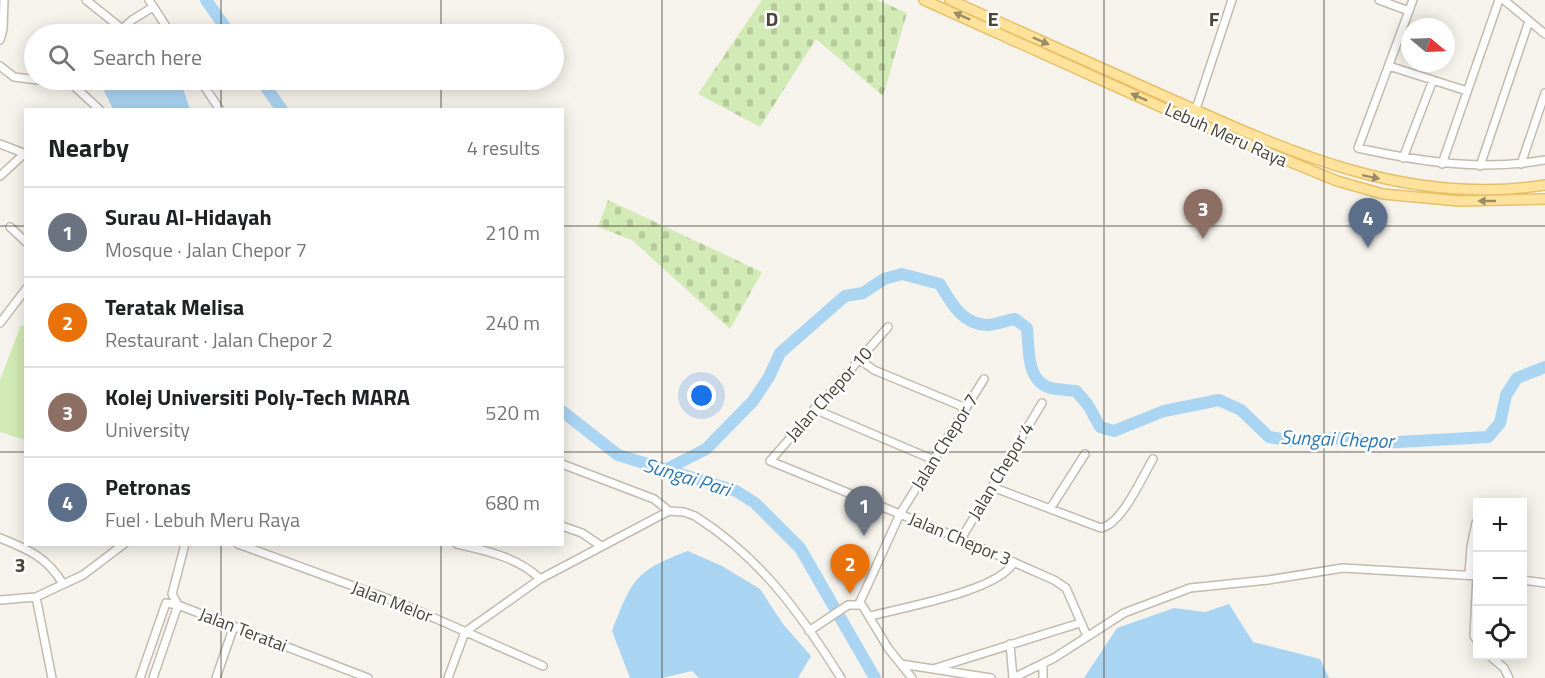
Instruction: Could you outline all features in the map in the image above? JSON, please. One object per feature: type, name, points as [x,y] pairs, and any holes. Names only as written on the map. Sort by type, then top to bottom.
[{"type":"main road","name":"Lebuh Meru Raya","points":[[924,0],[1192,121],[1337,182],[1383,194],[1459,201],[1545,199]]},
{"type":"main road","name":"Lebuh Meru Raya","points":[[950,0],[1196,111],[1315,161],[1367,176],[1415,186],[1476,191],[1545,185]]},
{"type":"street","points":[[0,40],[3,29],[4,0]]},
{"type":"street","points":[[86,0],[111,24]]},
{"type":"street","points":[[149,0],[164,24]]},
{"type":"street","points":[[1192,121],[1232,0]]},
{"type":"street","points":[[1379,0],[1409,10]]},
{"type":"street","points":[[1413,0],[1359,148],[1442,164],[1480,166],[1545,160]]},
{"type":"street","points":[[1442,164],[1499,0]]},
{"type":"street","points":[[1504,0],[1545,34]]},
{"type":"street","points":[[130,24],[153,8]]},
{"type":"street","points":[[1480,166],[1529,21]]},
{"type":"street","points":[[0,66],[14,77],[24,78]]},
{"type":"street","points":[[1389,66],[1467,91]]},
{"type":"street","points":[[1403,158],[1432,80]]},
{"type":"street","points":[[79,90],[98,108]]},
{"type":"street","points":[[207,90],[219,108]]},
{"type":"street","points":[[1521,164],[1545,93]]},
{"type":"street","points":[[0,144],[24,154]]},
{"type":"street","points":[[0,176],[24,155]]},
{"type":"street","points":[[10,227],[24,240]]},
{"type":"street","points":[[0,323],[2,314],[24,291]]},
{"type":"street","name":"Jalan Chepor 10","points":[[770,461],[888,327]]},
{"type":"street","points":[[860,360],[874,370],[966,408]]},
{"type":"street","name":"Jalan Chepor 7","points":[[859,604],[900,514],[984,379]]},
{"type":"street","name":"Jalan Chepor 4","points":[[961,539],[1041,403]]},
{"type":"street","points":[[814,409],[934,460]]},
{"type":"street","points":[[1050,509],[1085,454]]},
{"type":"street","points":[[992,486],[1093,526],[1106,527],[1121,512],[1153,459]]},
{"type":"street","name":"Jalan Chepor 3","points":[[770,461],[961,539],[1066,588],[1087,636]]},
{"type":"street","points":[[564,465],[654,499],[669,511]]},
{"type":"street","points":[[448,678],[465,632],[540,579],[669,511],[684,512],[695,516],[761,568],[841,678]]},
{"type":"street","points":[[564,526],[582,533],[601,546]]},
{"type":"street","points":[[0,538],[36,553],[54,569],[63,584]]},
{"type":"street","points":[[1469,575],[1473,545]]},
{"type":"street","points":[[0,600],[36,597],[82,575],[120,546]]},
{"type":"street","name":"Jalan Teratai","points":[[184,546],[172,594],[178,605],[368,678]]},
{"type":"street","points":[[465,546],[499,555],[535,573],[540,579]]},
{"type":"street","name":"Jalan Melor","points":[[257,548],[405,605],[543,666]]},
{"type":"street","points":[[871,616],[988,585],[997,580],[1014,562]]},
{"type":"street","points":[[1010,644],[1013,678],[1043,664],[1124,613],[1190,588],[1268,580],[1343,568],[1473,576]]},
{"type":"street","points":[[1527,581],[1545,583]]},
{"type":"street","points":[[36,597],[52,678]]},
{"type":"street","points":[[140,678],[166,603],[178,605],[153,678]]},
{"type":"street","points":[[809,631],[848,605],[859,604],[871,616],[912,678]]},
{"type":"street","points":[[933,669],[1080,623]]},
{"type":"street","points":[[216,678],[234,626]]},
{"type":"street","points":[[1495,660],[1504,668],[1509,678]]},
{"type":"street","points":[[901,664],[991,678]]},
{"type":"street","points":[[1043,664],[1043,678]]},
{"type":"green space","points":[[762,0],[877,0],[907,13],[883,96],[816,39],[760,127],[698,94]]},
{"type":"green space","points":[[608,200],[762,272],[730,329],[632,240],[598,227]]},
{"type":"green space","points":[[21,325],[24,326],[24,440],[0,432],[0,380]]},
{"type":"water","points":[[183,90],[190,108],[112,108],[104,91]]},
{"type":"water","points":[[688,551],[722,566],[760,589],[783,624],[811,656],[798,678],[699,678],[692,671],[662,678],[630,678],[612,631],[625,599],[631,588],[646,571]]},
{"type":"water","points":[[1229,604],[1253,642],[1320,659],[1329,678],[1084,678],[1117,628],[1174,608],[1205,612]]},
{"type":"waterway","name":"Sungai Pari","points":[[206,0],[223,24]]},
{"type":"waterway","name":"Sungai Pari","points":[[268,90],[281,108]]},
{"type":"waterway","name":"Sungai Chepor","points":[[665,470],[706,449],[753,401],[769,377],[780,353],[845,296],[863,293],[884,279],[902,274],[940,284],[958,311],[978,324],[987,325],[1015,319],[1027,328],[1030,363],[1037,379],[1043,385],[1051,388],[1076,391],[1088,405],[1100,427],[1114,431],[1164,411],[1219,400],[1241,410],[1269,437],[1294,441],[1339,438],[1380,443],[1488,437],[1500,423],[1506,395],[1517,378],[1545,367]]},
{"type":"waterway","name":"Sungai Pari","points":[[564,413],[618,455],[736,491],[755,503],[800,548],[875,678]]},
{"type":"place","name":"Kolej Universiti Poly-Tech MARA","points":[[1203,239]]},
{"type":"place","name":"Petronas","points":[[1368,248]]},
{"type":"place","name":"Surau Al-Hidayah","points":[[864,536]]},
{"type":"place","name":"Teratak Melisa","points":[[850,594]]}]
